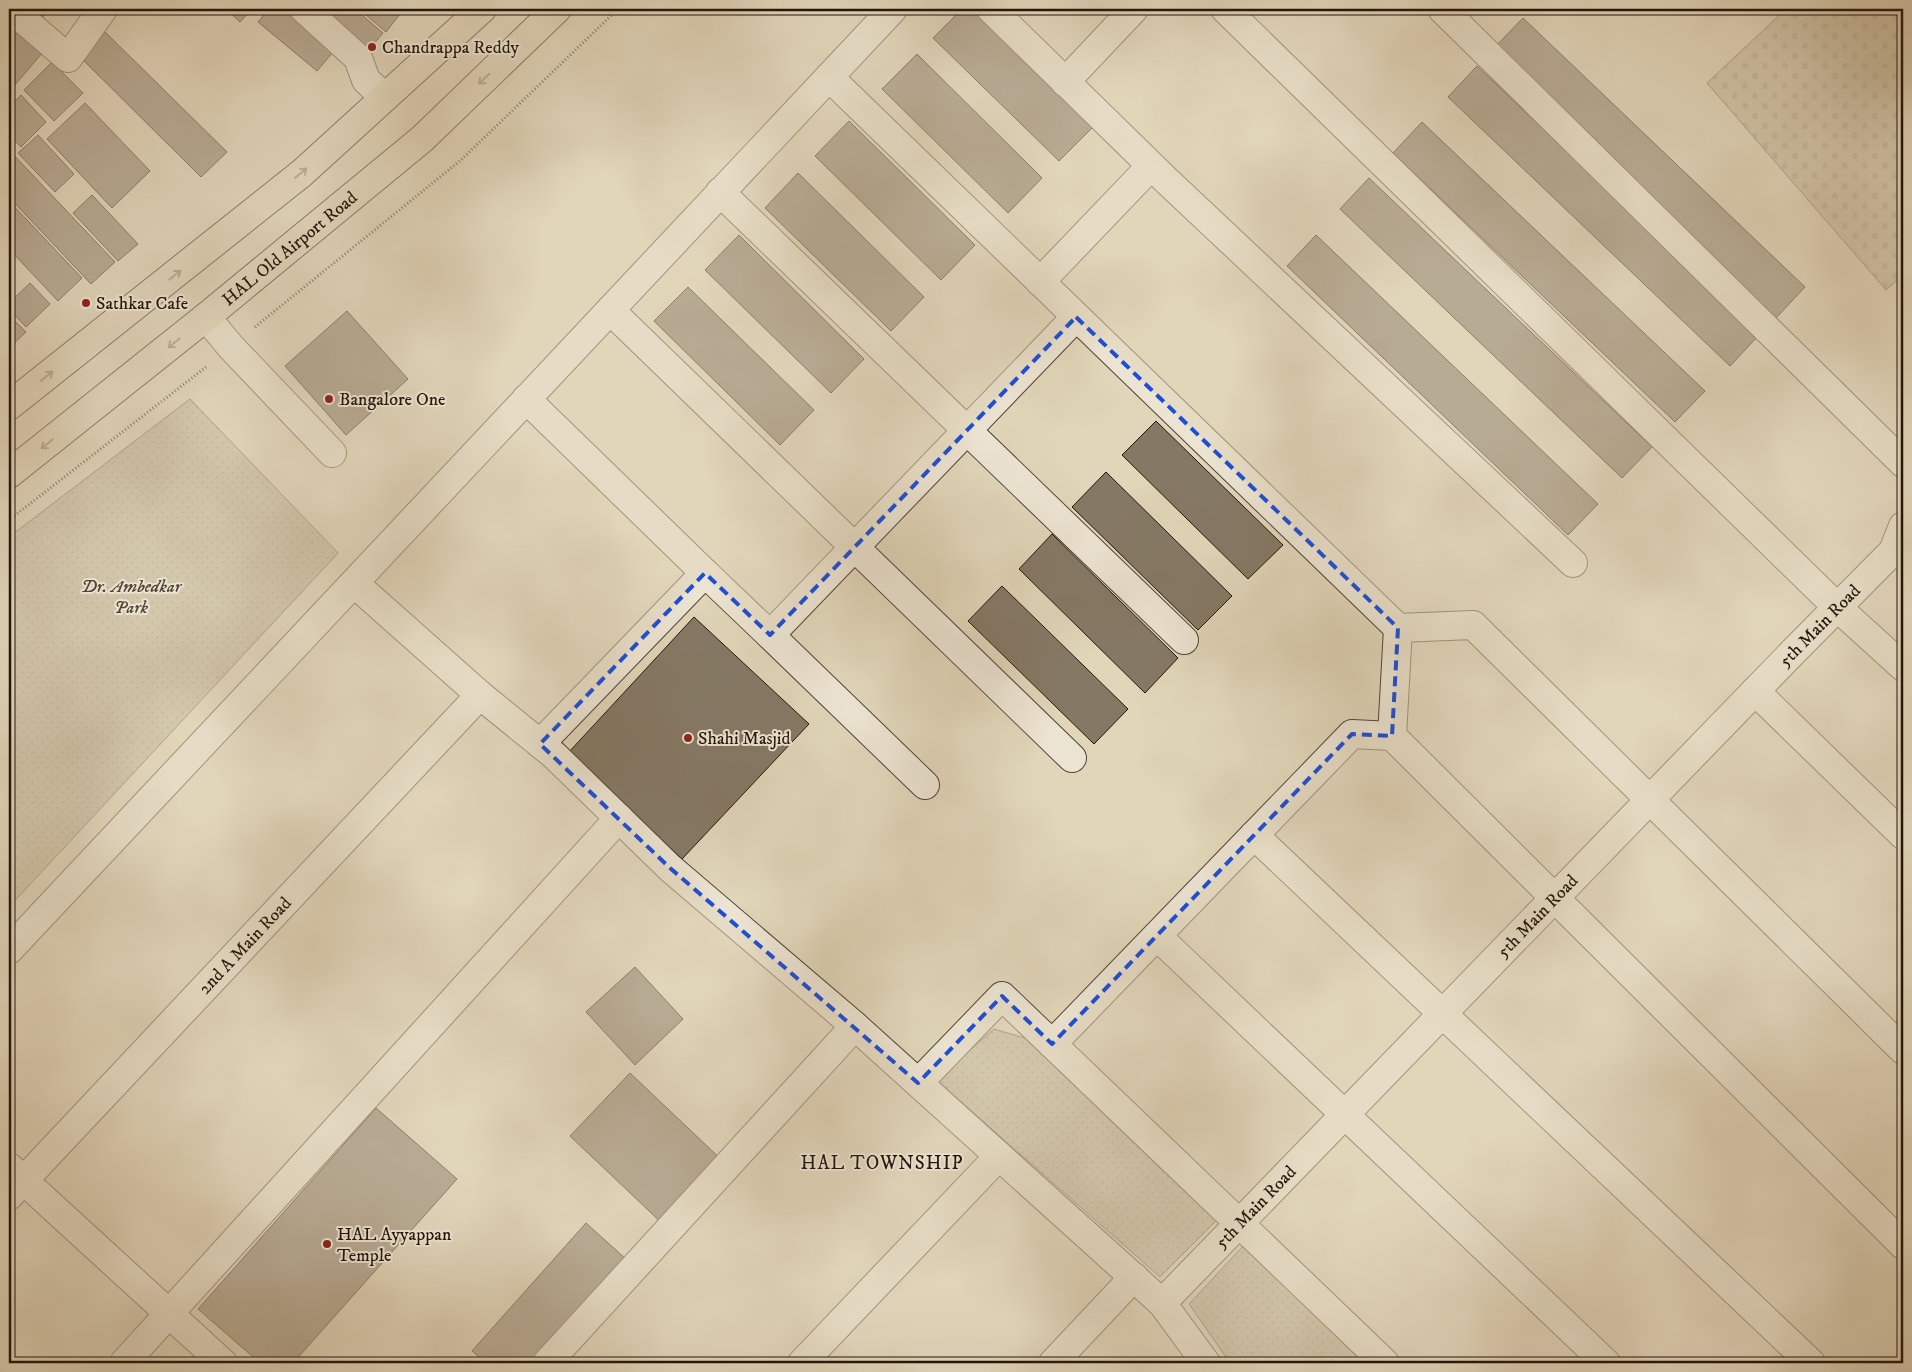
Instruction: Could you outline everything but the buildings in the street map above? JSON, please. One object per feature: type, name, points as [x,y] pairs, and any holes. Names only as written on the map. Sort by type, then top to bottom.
[{"type":"main road","points":[[9,406],[302,173],[482,9]]},
{"type":"main road","name":"HAL Old Airport Road","points":[[9,474],[206,317],[422,139],[557,9]]},
{"type":"street","points":[[11,9],[68,58],[103,9]]},
{"type":"street","points":[[304,9],[358,58],[366,80],[384,98]]},
{"type":"street","points":[[9,950],[893,9]]},
{"type":"street","points":[[990,9],[1151,166],[1573,563]]},
{"type":"street","points":[[1066,82],[1134,9]]},
{"type":"street","points":[[1225,9],[1837,607],[1903,667]]},
{"type":"street","points":[[1442,9],[1903,463]]},
{"type":"street","points":[[829,77],[1398,628],[1473,625],[1903,1050]]},
{"type":"street","points":[[1040,282],[1151,166]]},
{"type":"street","points":[[720,192],[1184,640]]},
{"type":"street","points":[[610,310],[1072,758]]},
{"type":"street","points":[[206,317],[231,347],[332,453]]},
{"type":"street","points":[[770,635],[1076,317]]},
{"type":"street","points":[[526,399],[925,785]]},
{"type":"street","name":"5th Main Road","points":[[1162,1303],[1893,551],[1903,526]]},
{"type":"street","points":[[540,744],[705,573]]},
{"type":"street","points":[[354,582],[480,695],[554,755],[670,868],[855,1026],[1134,1277],[1162,1303],[1206,1363]]},
{"type":"street","points":[[1392,736],[1398,628]]},
{"type":"street","points":[[1755,691],[1903,835]]},
{"type":"street","name":"2nd A Main Road","points":[[14,1181],[480,695]]},
{"type":"street","points":[[1052,1044],[1352,734],[1392,736],[1903,1245]]},
{"type":"street","points":[[124,1363],[619,818]]},
{"type":"street","points":[[1254,836],[1811,1363]]},
{"type":"street","points":[[1157,936],[1606,1363]]},
{"type":"street","points":[[918,1083],[1002,996],[1384,1363]]},
{"type":"street","points":[[547,1363],[855,1026]]},
{"type":"street","points":[[802,1363],[999,1156]]},
{"type":"street","points":[[14,1181],[223,1363]]},
{"type":"street","points":[[1052,1363],[1134,1277]]},
{"type":"path","points":[[9,520],[231,347],[461,160],[618,9]]},
{"type":"highlighted area","points":[[1076,317],[1398,628],[1392,736],[1352,734],[1052,1044],[1002,996],[918,1083],[670,868],[540,744],[705,573],[770,635]]},
{"type":"green space","points":[[1786,9],[1903,9],[1903,275],[1886,290],[1707,83]]},
{"type":"green space","name":"Dr. Ambedkar Park","points":[[190,399],[338,553],[9,907],[9,537]]},
{"type":"green space","points":[[994,1029],[1045,1044],[1219,1218],[1160,1277],[936,1080]]},
{"type":"green space","points":[[1245,1244],[1364,1363],[1230,1363],[1189,1304]]},
{"type":"place","name":"Chandrappa Reddy","points":[[372,47]]},
{"type":"place","name":"Sathkar Cafe","points":[[86,303]]},
{"type":"place","name":"Bangalore One","points":[[329,399]]},
{"type":"place","name":"Shahi Masjid","points":[[688,738]]},
{"type":"place","name":"HAL Ayyappan Temple","points":[[327,1244]]},
{"type":"district","name":"HAL TOWNSHIP","points":[[882,1162]]}]
